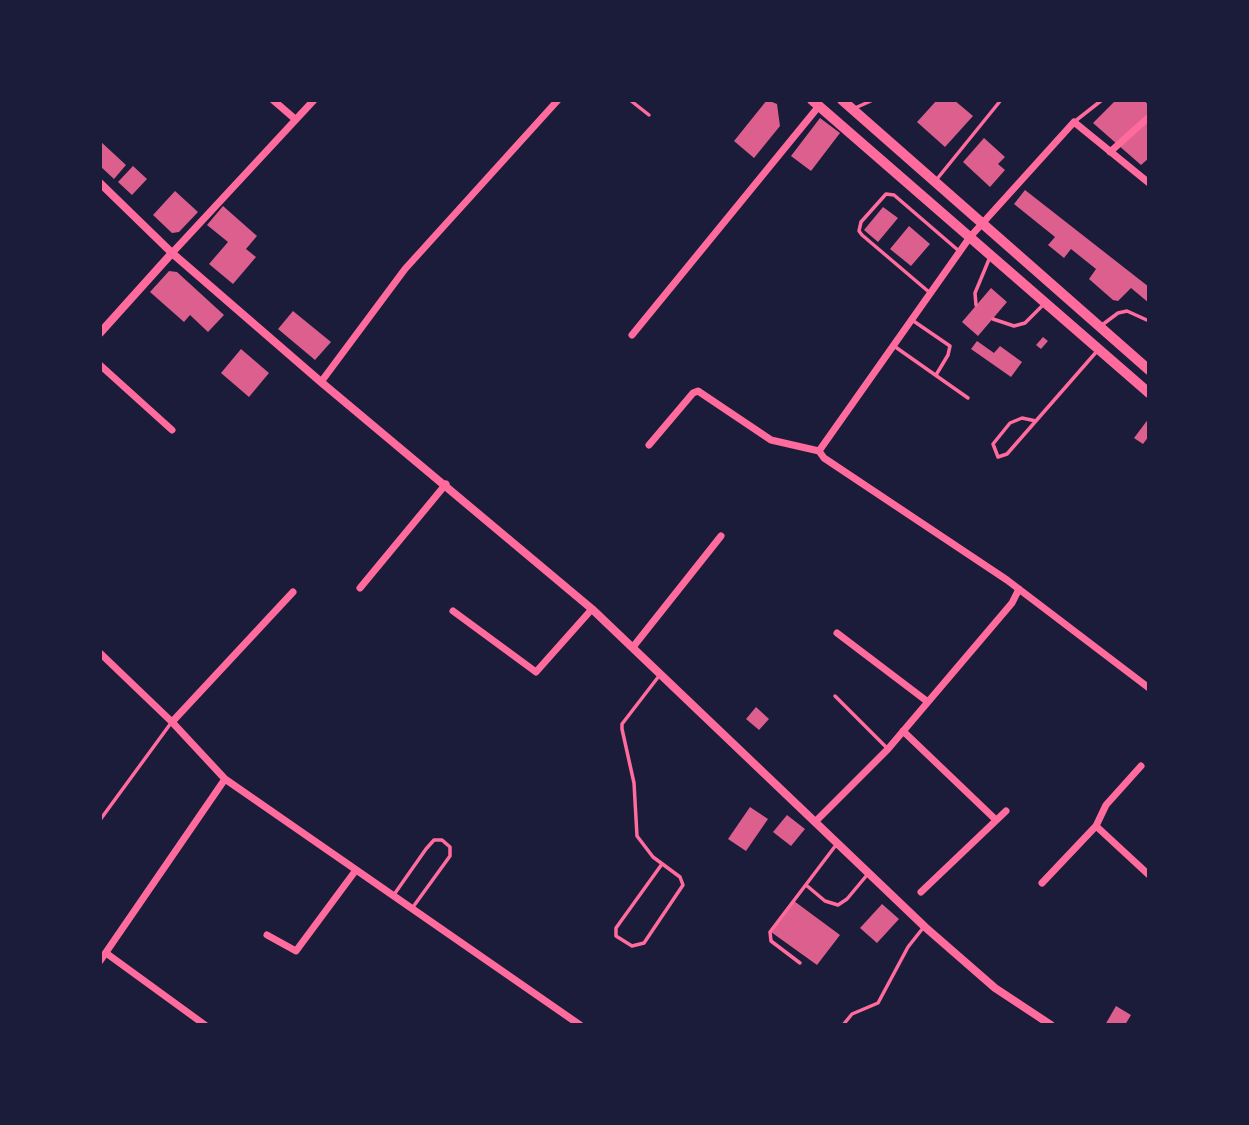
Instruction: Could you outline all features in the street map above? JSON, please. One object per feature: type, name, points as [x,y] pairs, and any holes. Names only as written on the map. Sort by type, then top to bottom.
[{"type":"main road","points":[[842,100],[1149,370]]},
{"type":"main road","points":[[815,103],[1149,393]]},
{"type":"street","points":[[273,100],[295,120]]},
{"type":"street","points":[[100,333],[314,100]]},
{"type":"street","points":[[321,382],[405,269],[558,100]]},
{"type":"street","points":[[632,335],[815,103]]},
{"type":"street","points":[[1110,152],[1149,117]]},
{"type":"street","points":[[1149,183],[1074,122],[959,251],[821,444],[820,451],[824,458],[913,515],[1019,589],[1149,688]]},
{"type":"street","points":[[100,183],[172,253],[592,609],[925,927],[995,988],[1051,1025]]},
{"type":"street","points":[[100,365],[172,430]]},
{"type":"street","points":[[649,445],[693,393],[698,391],[771,440],[820,451]]},
{"type":"street","points":[[360,588],[446,484]]},
{"type":"street","points":[[634,647],[721,536]]},
{"type":"street","points":[[816,821],[888,749],[1012,603],[1019,589]]},
{"type":"street","points":[[172,722],[293,592]]},
{"type":"street","points":[[453,611],[536,672],[592,609]]},
{"type":"street","points":[[837,633],[928,702]]},
{"type":"street","points":[[100,653],[172,722],[225,779],[580,1025]]},
{"type":"street","points":[[903,731],[996,820]]},
{"type":"street","points":[[1042,883],[1096,826],[1106,805],[1141,766]]},
{"type":"street","points":[[100,961],[225,779]]},
{"type":"street","points":[[921,892],[1006,811]]},
{"type":"street","points":[[1096,826],[1149,875]]},
{"type":"street","points":[[267,935],[296,951],[356,870]]},
{"type":"street","points":[[106,953],[205,1025]]},
{"type":"lane","points":[[630,100],[649,116]]},
{"type":"lane","points":[[853,109],[873,100]]},
{"type":"lane","points":[[936,181],[1001,100]]},
{"type":"lane","points":[[1074,122],[1102,100]]},
{"type":"lane","points":[[929,292],[862,235],[859,231],[861,222],[890,193],[959,251]]},
{"type":"lane","points":[[976,305],[975,293],[991,255]]},
{"type":"lane","points":[[993,319],[1014,326],[1025,323],[1046,303]]},
{"type":"lane","points":[[1099,327],[1118,313],[1127,311],[1149,321]]},
{"type":"lane","points":[[911,319],[950,346],[948,355],[936,375]]},
{"type":"lane","points":[[892,345],[968,398]]},
{"type":"lane","points":[[1036,421],[1022,418],[1010,423],[993,444],[998,457],[1007,454],[1036,421],[1099,349]]},
{"type":"lane","points":[[662,674],[622,724],[622,729],[634,783],[637,836],[662,864],[680,877],[681,891],[644,943],[632,946],[616,936],[616,929],[662,864]]},
{"type":"lane","points":[[835,696],[888,749]]},
{"type":"lane","points":[[100,820],[172,722]]},
{"type":"lane","points":[[393,896],[426,849],[434,840],[442,840],[450,847],[450,856],[412,909]]},
{"type":"lane","points":[[800,963],[771,941],[769,936],[838,843]]},
{"type":"lane","points":[[806,885],[825,901],[838,905],[868,873]]},
{"type":"lane","points":[[843,1025],[852,1014],[878,1003],[908,947],[925,927]]},
{"type":"building","points":[[767,100],[777,104],[780,126],[754,158],[734,141]]},
{"type":"building","points":[[937,100],[954,100],[973,116],[945,147],[917,122]]},
{"type":"building","points":[[1116,100],[1143,100],[1149,105],[1149,158],[1141,165],[1093,123]]},
{"type":"building","points":[[820,118],[840,133],[811,171],[791,156]]},
{"type":"building","points":[[984,138],[1005,157],[998,164],[1005,170],[990,187],[963,162]]},
{"type":"building","points":[[100,141],[126,165],[114,179],[100,166]]},
{"type":"building","points":[[133,166],[147,179],[132,195],[118,182]]},
{"type":"building","points":[[1025,190],[1149,287],[1149,303],[1131,288],[1118,301],[1113,300],[1089,279],[1096,269],[1071,249],[1064,258],[1048,245],[1055,237],[1014,204]]},
{"type":"building","points":[[175,191],[198,212],[179,232],[172,233],[153,215]]},
{"type":"building","points":[[223,206],[257,236],[246,249],[256,257],[233,284],[209,264],[228,242],[207,225]]},
{"type":"building","points":[[883,207],[898,218],[878,242],[864,230]]},
{"type":"building","points":[[909,226],[930,244],[911,266],[890,249]]},
{"type":"building","points":[[169,271],[177,272],[224,315],[208,332],[190,315],[184,322],[150,292]]},
{"type":"building","points":[[991,288],[1007,302],[978,336],[962,322]]},
{"type":"building","points":[[293,311],[331,342],[315,360],[278,329]]},
{"type":"building","points":[[1043,337],[1048,341],[1041,349],[1036,345]]},
{"type":"building","points":[[977,341],[994,353],[1000,346],[1022,362],[1011,377],[971,349]]},
{"type":"building","points":[[241,349],[269,373],[249,397],[221,373]]},
{"type":"building","points":[[1149,418],[1149,436],[1143,444],[1134,438]]},
{"type":"building","points":[[756,707],[769,719],[759,730],[746,719]]},
{"type":"building","points":[[750,807],[768,819],[746,851],[728,839]]},
{"type":"building","points":[[787,815],[805,829],[791,846],[773,832]]},
{"type":"building","points":[[794,901],[840,935],[817,965],[771,932]]},
{"type":"building","points":[[882,904],[899,919],[877,943],[860,928]]},
{"type":"building","points":[[1116,1006],[1131,1015],[1125,1025],[1105,1025]]}]
